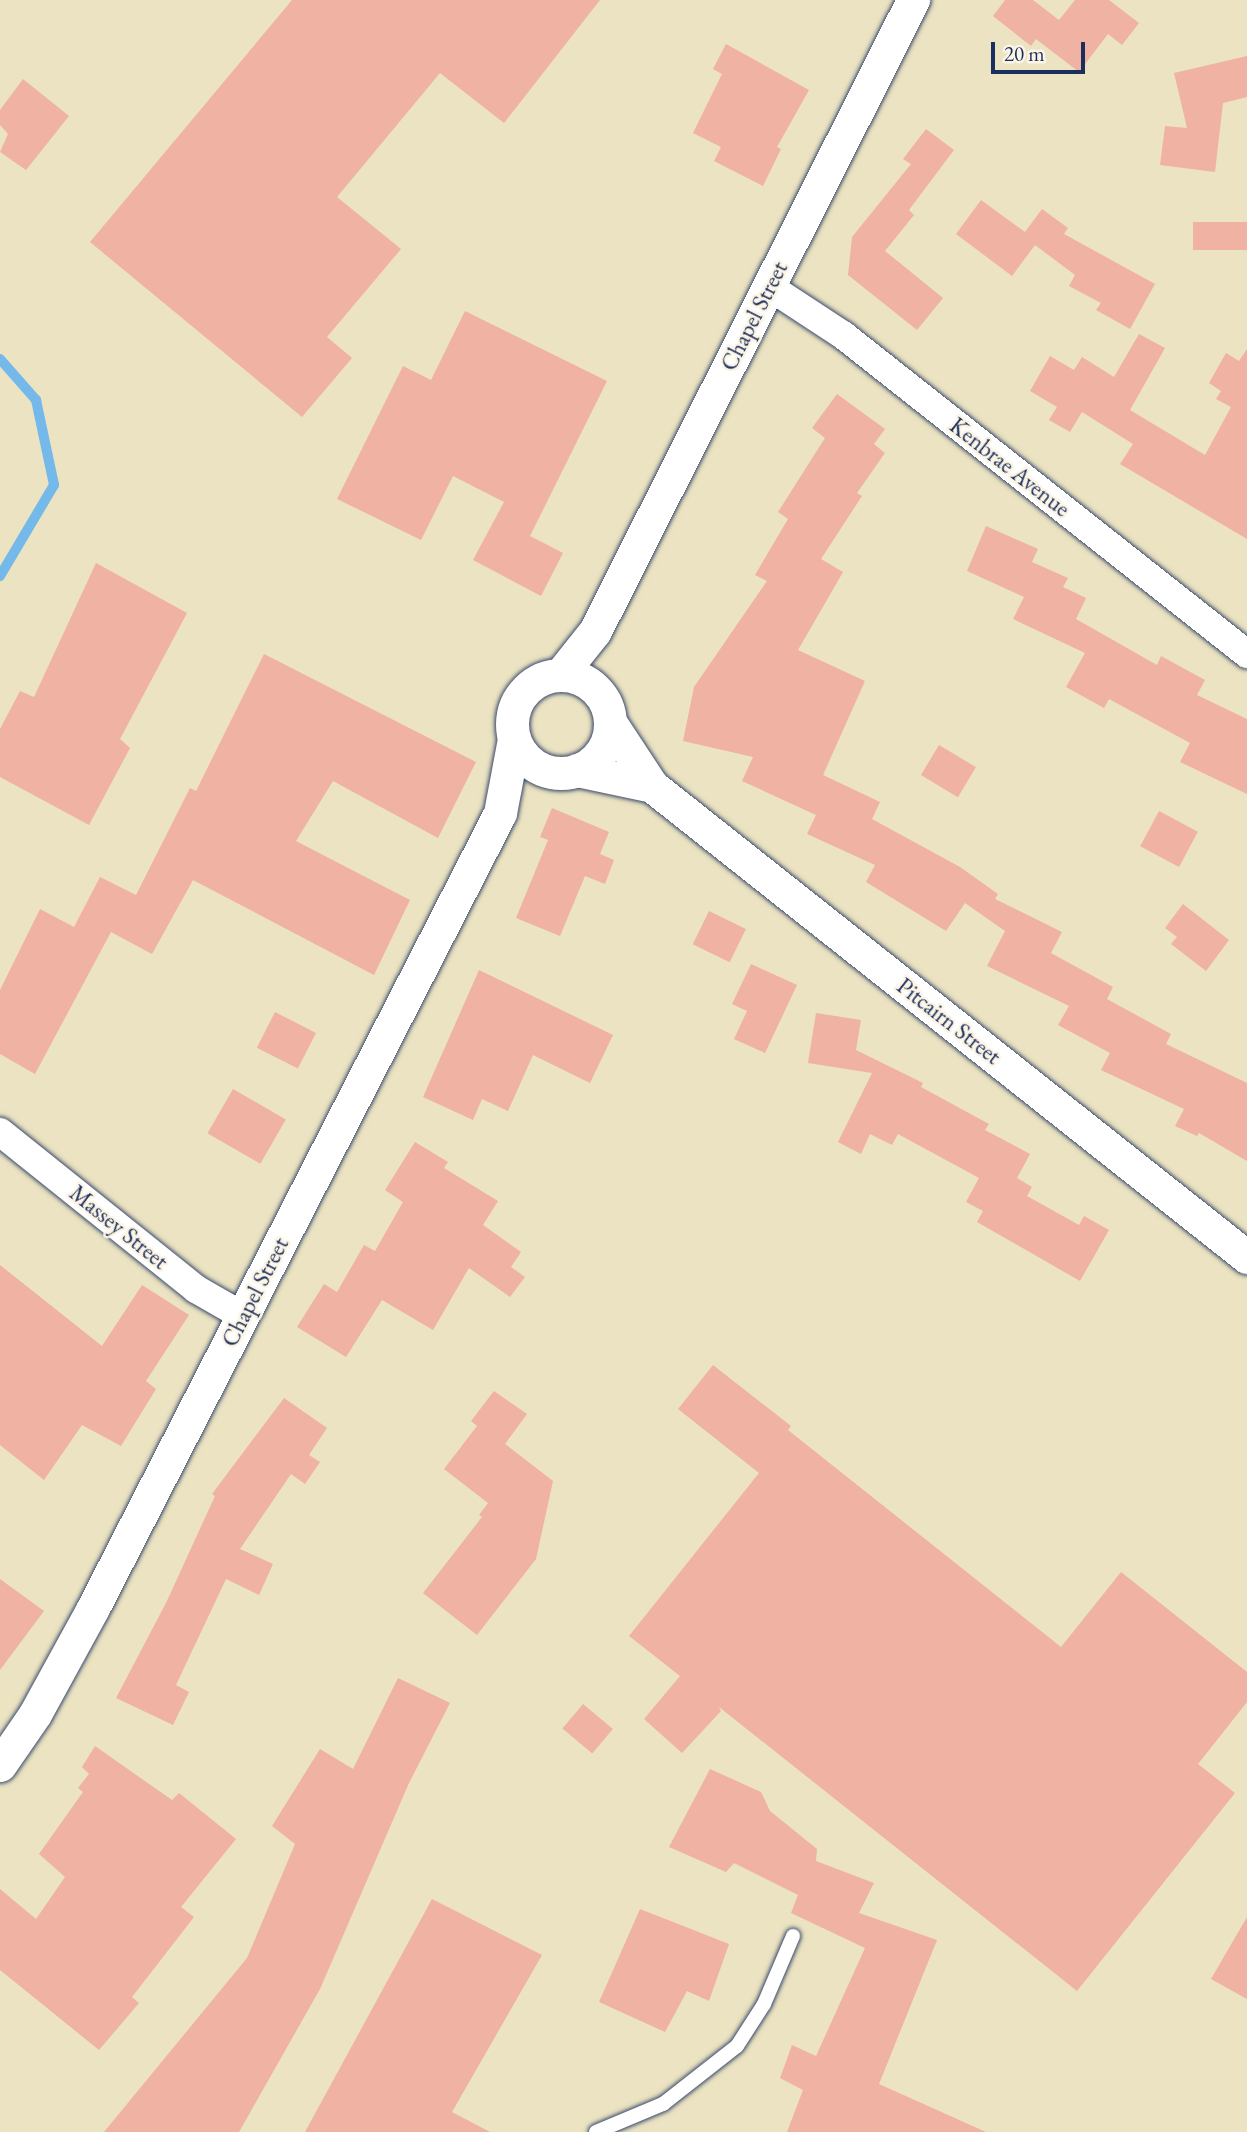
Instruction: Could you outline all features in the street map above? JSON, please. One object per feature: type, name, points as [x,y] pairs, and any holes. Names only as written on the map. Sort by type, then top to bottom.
[{"type":"street","name":"Chapel Street","points":[[559,675],[595,631],[913,0]]},
{"type":"street","name":"Kenbrae Avenue","points":[[768,286],[843,335],[1247,654]]},
{"type":"street","points":[[500,813],[602,751],[605,708],[595,631]]},
{"type":"street","points":[[569,772],[533,764],[514,740],[512,724],[520,696],[544,677],[559,675],[589,683],[605,708]]},
{"type":"street","name":"Pitcairn Street","points":[[605,708],[652,786],[1247,1257]]},
{"type":"street","name":"Chapel Street","points":[[0,1765],[64,1662],[500,813],[514,740]]},
{"type":"street","name":"Pitcairn Street","points":[[569,772],[652,786]]},
{"type":"street","name":"Massey Street","points":[[0,1132],[196,1289],[243,1316]]},
{"type":"lane","points":[[596,2132],[663,2104],[737,2046],[765,2004],[793,1936]]},
{"type":"building","points":[[292,0],[600,0],[504,123],[440,73],[337,197],[401,249],[327,337],[352,358],[302,417],[90,242]]},
{"type":"building","points":[[1005,0],[1033,0],[1059,20],[1075,0],[1109,0],[1139,23],[1122,45],[1108,34],[1079,72],[1036,39],[1031,46],[993,16]]},
{"type":"building","points":[[726,44],[809,90],[777,147],[781,149],[763,186],[714,161],[721,147],[693,133],[722,74],[713,69]]},
{"type":"building","points":[[1247,56],[1247,97],[1223,103],[1215,172],[1160,165],[1165,126],[1187,128],[1174,73]]},
{"type":"building","points":[[23,79],[69,116],[26,170],[0,152],[8,134],[0,125],[0,110]]},
{"type":"building","points":[[926,129],[954,150],[909,210],[914,215],[885,251],[943,298],[917,330],[848,275],[852,237],[911,164],[903,159]]},
{"type":"building","points":[[981,200],[1025,232],[1042,209],[1068,228],[1064,234],[1155,284],[1130,329],[1096,310],[1101,303],[1069,286],[1075,275],[1035,245],[1012,276],[956,234]]},
{"type":"building","points":[[1193,222],[1247,222],[1247,250],[1193,250]]},
{"type":"building","points":[[465,311],[607,381],[530,536],[563,553],[541,596],[473,560],[504,502],[453,476],[421,540],[337,499],[403,366],[431,380]]},
{"type":"building","points":[[1139,334],[1165,348],[1130,410],[1205,455],[1231,407],[1216,399],[1221,391],[1209,383],[1226,353],[1239,361],[1247,349],[1247,539],[1120,464],[1133,444],[1082,412],[1070,432],[1049,420],[1057,407],[1030,391],[1050,356],[1074,370],[1082,357],[1114,377]]},
{"type":"building","points":[[837,394],[885,429],[874,444],[885,453],[857,493],[862,496],[821,559],[843,572],[798,650],[865,681],[823,775],[880,802],[872,819],[960,867],[998,894],[995,899],[1062,932],[1051,953],[1113,987],[1107,999],[1171,1034],[1166,1044],[1247,1083],[1247,1161],[1199,1133],[1197,1136],[1175,1126],[1184,1109],[1101,1070],[1110,1053],[1058,1025],[1069,1006],[987,966],[1005,931],[965,903],[946,931],[866,882],[875,865],[807,834],[816,815],[742,781],[753,757],[683,741],[694,687],[767,581],[755,575],[788,519],[778,512],[825,438],[812,428]]},
{"type":"building","points":[[986,526],[1038,549],[1032,562],[1068,578],[1063,587],[1086,598],[1076,619],[1157,665],[1161,656],[1205,680],[1197,695],[1247,719],[1247,794],[1180,762],[1190,743],[1109,699],[1104,708],[1066,687],[1085,653],[1013,619],[1024,597],[967,571]]},
{"type":"building","points":[[96,563],[187,613],[120,739],[130,748],[89,825],[0,777],[0,729],[20,691],[34,697]]},
{"type":"building","points":[[264,654],[476,762],[438,838],[333,781],[296,841],[410,900],[374,975],[193,880],[152,954],[111,932],[35,1074],[0,1054],[0,990],[40,909],[74,927],[100,877],[136,895],[190,788],[196,791]]},
{"type":"building","points":[[939,745],[976,767],[958,797],[921,775]]},
{"type":"building","points":[[552,808],[609,832],[600,854],[614,860],[605,884],[585,876],[560,936],[516,918],[548,840],[540,837]]},
{"type":"building","points":[[1159,811],[1198,832],[1179,867],[1140,846]]},
{"type":"building","points":[[1183,904],[1229,940],[1206,971],[1171,944],[1177,937],[1165,928]]},
{"type":"building","points":[[709,911],[746,929],[730,962],[693,944]]},
{"type":"building","points":[[751,964],[797,985],[765,1053],[734,1039],[747,1011],[732,1004]]},
{"type":"building","points":[[479,970],[613,1035],[590,1083],[533,1055],[508,1111],[482,1099],[473,1120],[423,1097]]},
{"type":"building","points":[[275,1012],[316,1033],[298,1069],[257,1048]]},
{"type":"building","points":[[816,1013],[861,1020],[856,1050],[923,1083],[921,1087],[989,1124],[985,1130],[1030,1154],[1017,1178],[1032,1187],[1027,1196],[1079,1225],[1084,1216],[1109,1230],[1080,1281],[977,1222],[983,1211],[966,1202],[979,1178],[898,1134],[892,1145],[870,1134],[861,1154],[838,1142],[872,1073],[808,1063]]},
{"type":"building","points":[[233,1089],[286,1120],[260,1164],[208,1133]]},
{"type":"building","points":[[415,1142],[448,1162],[444,1168],[498,1201],[483,1225],[521,1252],[511,1267],[525,1277],[510,1297],[469,1268],[433,1330],[382,1300],[346,1357],[297,1327],[324,1284],[337,1292],[364,1245],[375,1251],[403,1202],[385,1190]]},
{"type":"building","points":[[0,1265],[102,1346],[142,1285],[189,1315],[146,1381],[156,1389],[121,1446],[82,1425],[44,1480],[0,1445]]},
{"type":"building","points":[[713,1365],[791,1426],[788,1430],[1061,1647],[1121,1572],[1247,1672],[1247,1702],[1198,1764],[1235,1793],[1077,1991],[719,1707],[721,1711],[682,1753],[644,1719],[680,1676],[629,1636],[759,1473],[678,1409]]},
{"type":"building","points":[[494,1391],[527,1414],[505,1444],[553,1481],[536,1559],[477,1635],[423,1593],[482,1517],[479,1515],[488,1503],[444,1469],[477,1426],[471,1421]]},
{"type":"building","points":[[284,1398],[327,1428],[309,1455],[320,1462],[305,1484],[291,1474],[240,1549],[273,1564],[259,1595],[226,1579],[176,1685],[189,1692],[173,1725],[116,1698],[166,1603],[215,1496],[212,1494]]},
{"type":"building","points":[[0,1579],[44,1611],[0,1670]]},
{"type":"building","points":[[398,1678],[450,1703],[409,1783],[320,1989],[239,2132],[104,2132],[247,1958],[295,1844],[272,1826],[320,1749],[353,1769]]},
{"type":"building","points":[[583,1704],[613,1729],[592,1754],[562,1729]]},
{"type":"building","points":[[95,1746],[172,1800],[179,1793],[236,1839],[181,1907],[194,1917],[132,1997],[139,2003],[99,2050],[0,1970],[0,1889],[36,1919],[65,1877],[39,1854],[83,1792],[78,1788],[89,1774],[82,1767]]},
{"type":"building","points":[[710,1769],[761,1792],[770,1811],[817,1849],[816,1861],[874,1883],[859,1913],[937,1940],[879,2084],[986,2132],[787,2132],[803,2090],[780,2078],[792,2045],[816,2056],[865,1948],[791,1913],[798,1895],[734,1863],[726,1872],[669,1847]]},
{"type":"building","points":[[432,1899],[542,1955],[452,2112],[490,2132],[305,2132]]},
{"type":"building","points":[[640,1909],[729,1944],[709,2001],[687,1991],[665,2032],[599,2002]]},
{"type":"building","points":[[1247,1917],[1247,1999],[1211,1979]]},
{"type":"waterway","points":[[0,359],[36,400],[54,485],[0,576]]}]
